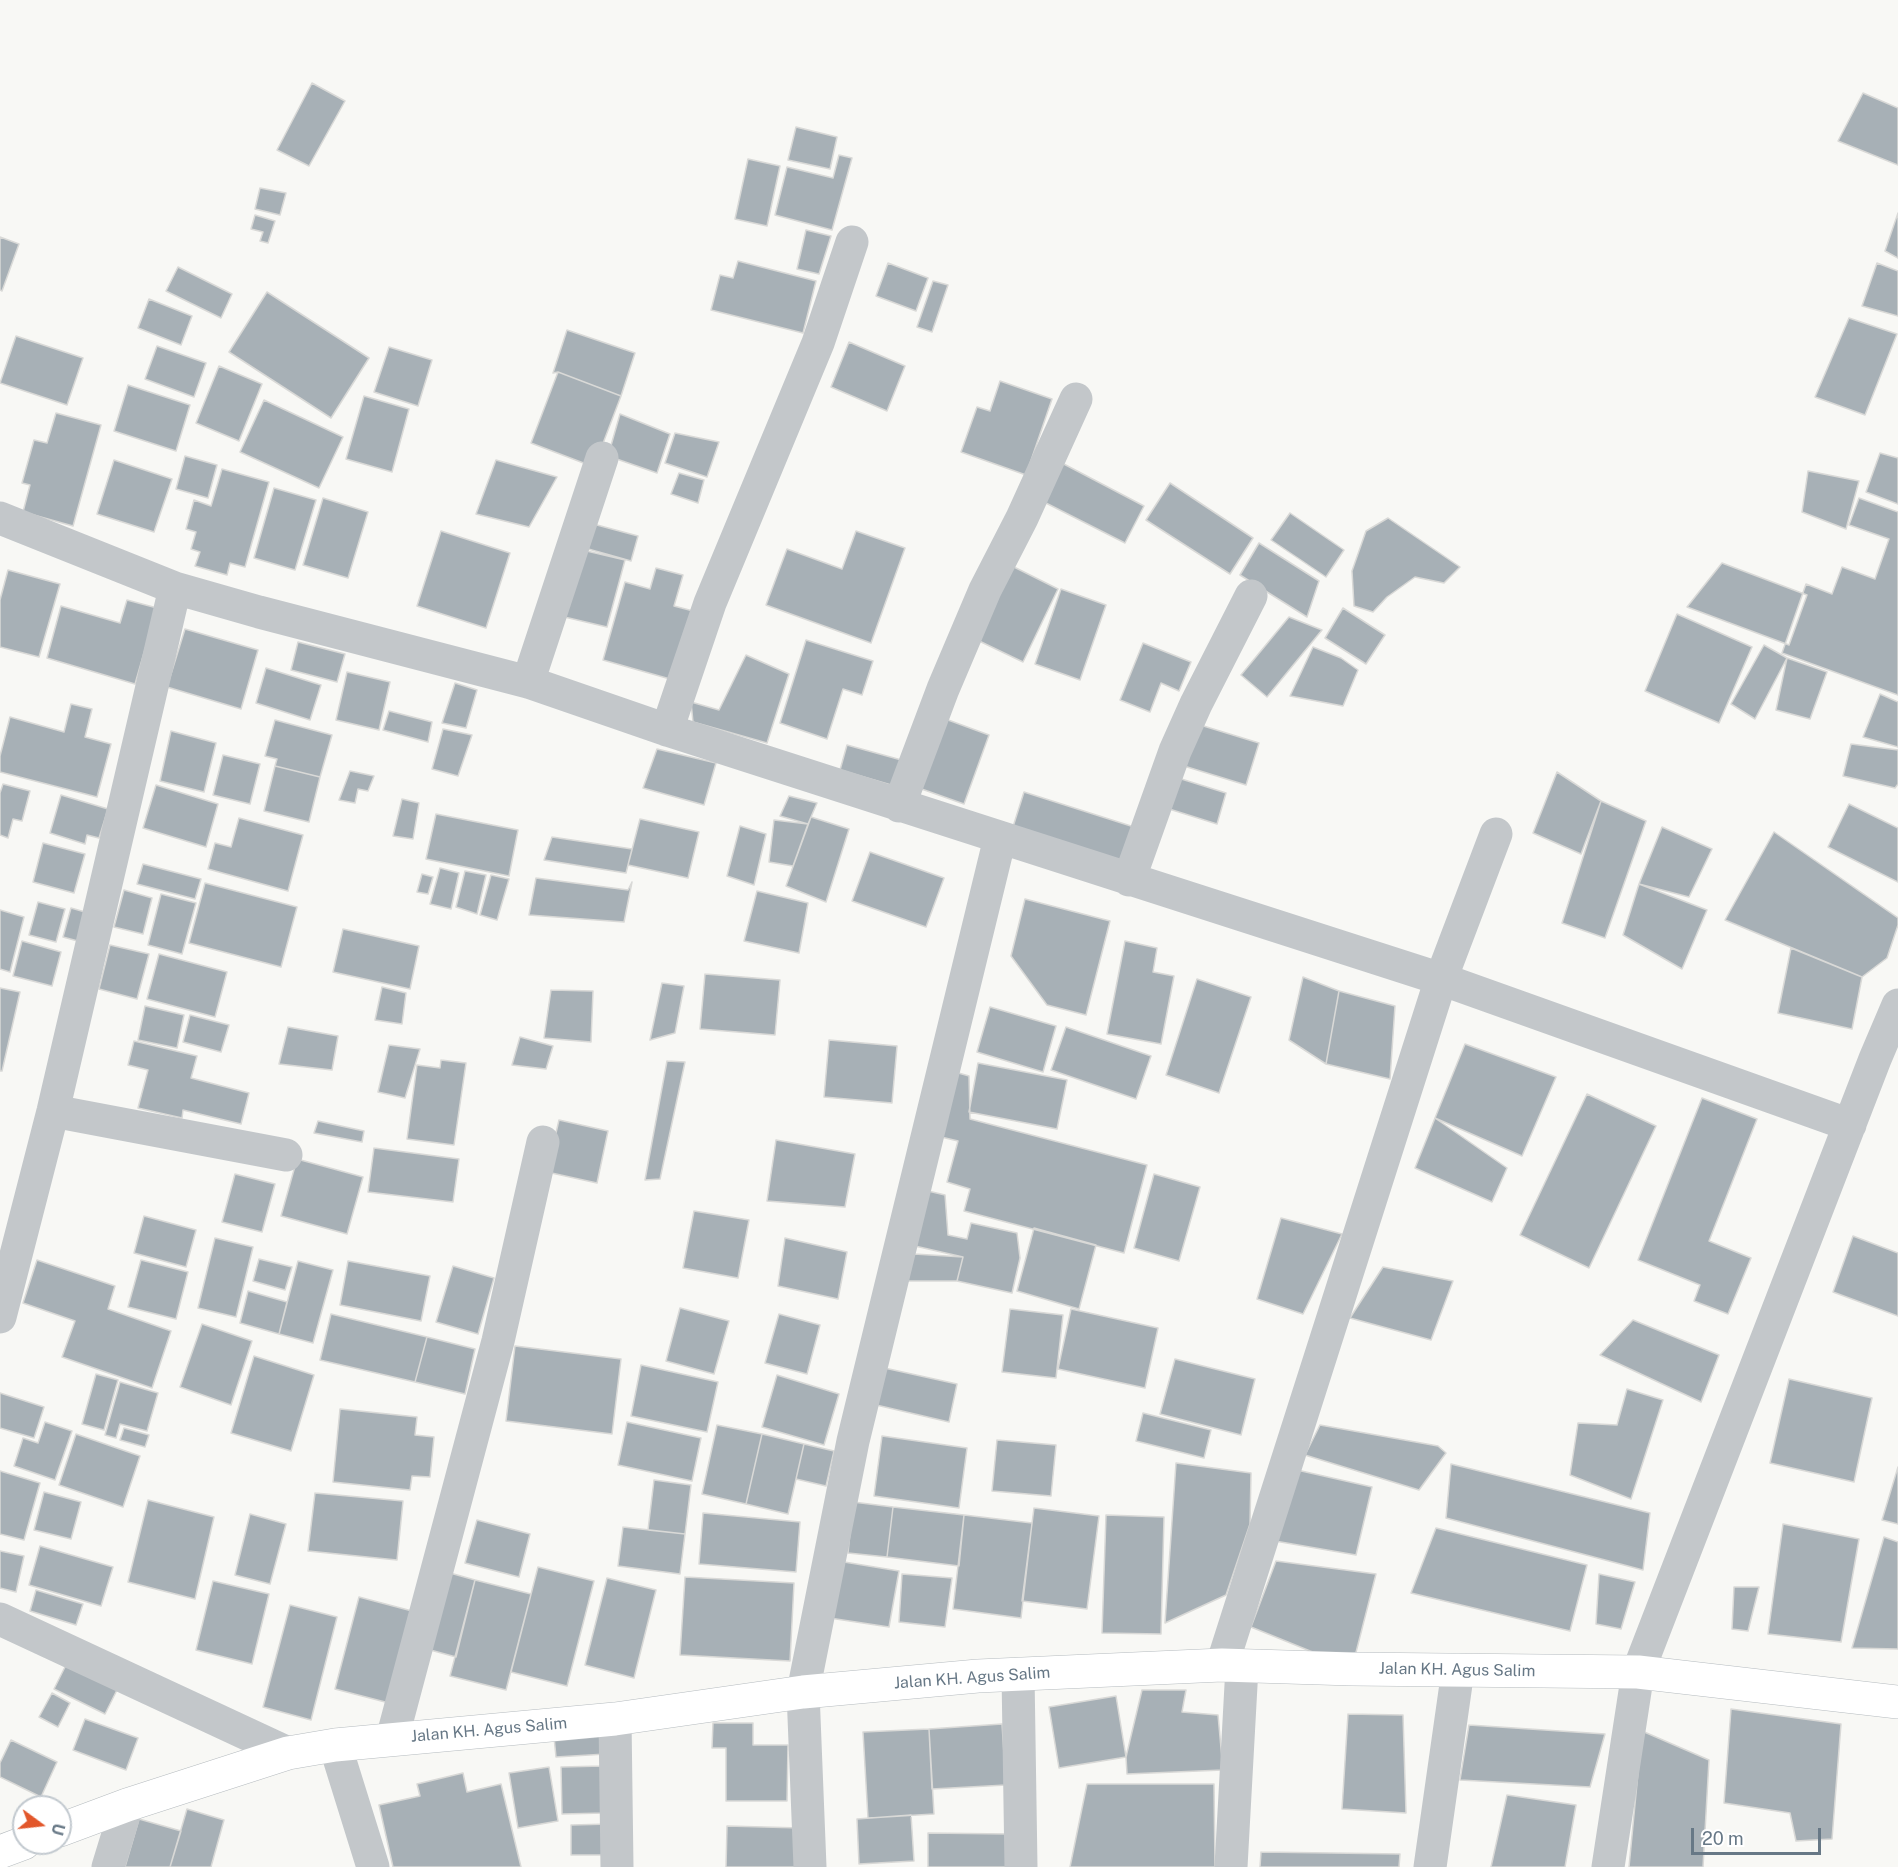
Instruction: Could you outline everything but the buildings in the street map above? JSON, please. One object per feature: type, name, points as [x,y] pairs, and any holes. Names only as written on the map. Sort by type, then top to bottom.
[{"type":"main road","name":"Jalan KH. Agus Salim","points":[[72,1826],[127,1805],[288,1754],[335,1745],[615,1719],[803,1692],[978,1676],[1232,1666],[1638,1672],[1898,1702]]},
{"type":"street","points":[[667,730],[710,603],[818,343],[852,242]]},
{"type":"street","points":[[899,806],[985,590],[1022,518],[1076,399]]},
{"type":"street","points":[[528,682],[602,458]]},
{"type":"street","points":[[0,518],[175,588],[528,682],[899,806],[1441,979],[1850,1125]]},
{"type":"street","points":[[0,1317],[53,1111],[175,588]]},
{"type":"street","points":[[1129,880],[1175,751],[1196,704],[1251,596]]},
{"type":"street","points":[[1231,1867],[1232,1666],[1441,979],[1496,834]]},
{"type":"street","points":[[810,1867],[803,1692],[852,1441],[1000,838]]},
{"type":"street","points":[[1608,1867],[1638,1672],[1898,1005]]},
{"type":"street","points":[[53,1111],[286,1155]]},
{"type":"street","points":[[392,1739],[498,1341],[543,1142]]},
{"type":"street","points":[[0,1619],[288,1754]]},
{"type":"street","points":[[1430,1867],[1458,1670]]},
{"type":"street","points":[[1018,1674],[1021,1867]]},
{"type":"street","points":[[615,1719],[617,1867]]},
{"type":"street","points":[[335,1745],[373,1867]]},
{"type":"street","points":[[108,1867],[127,1805]]}]
